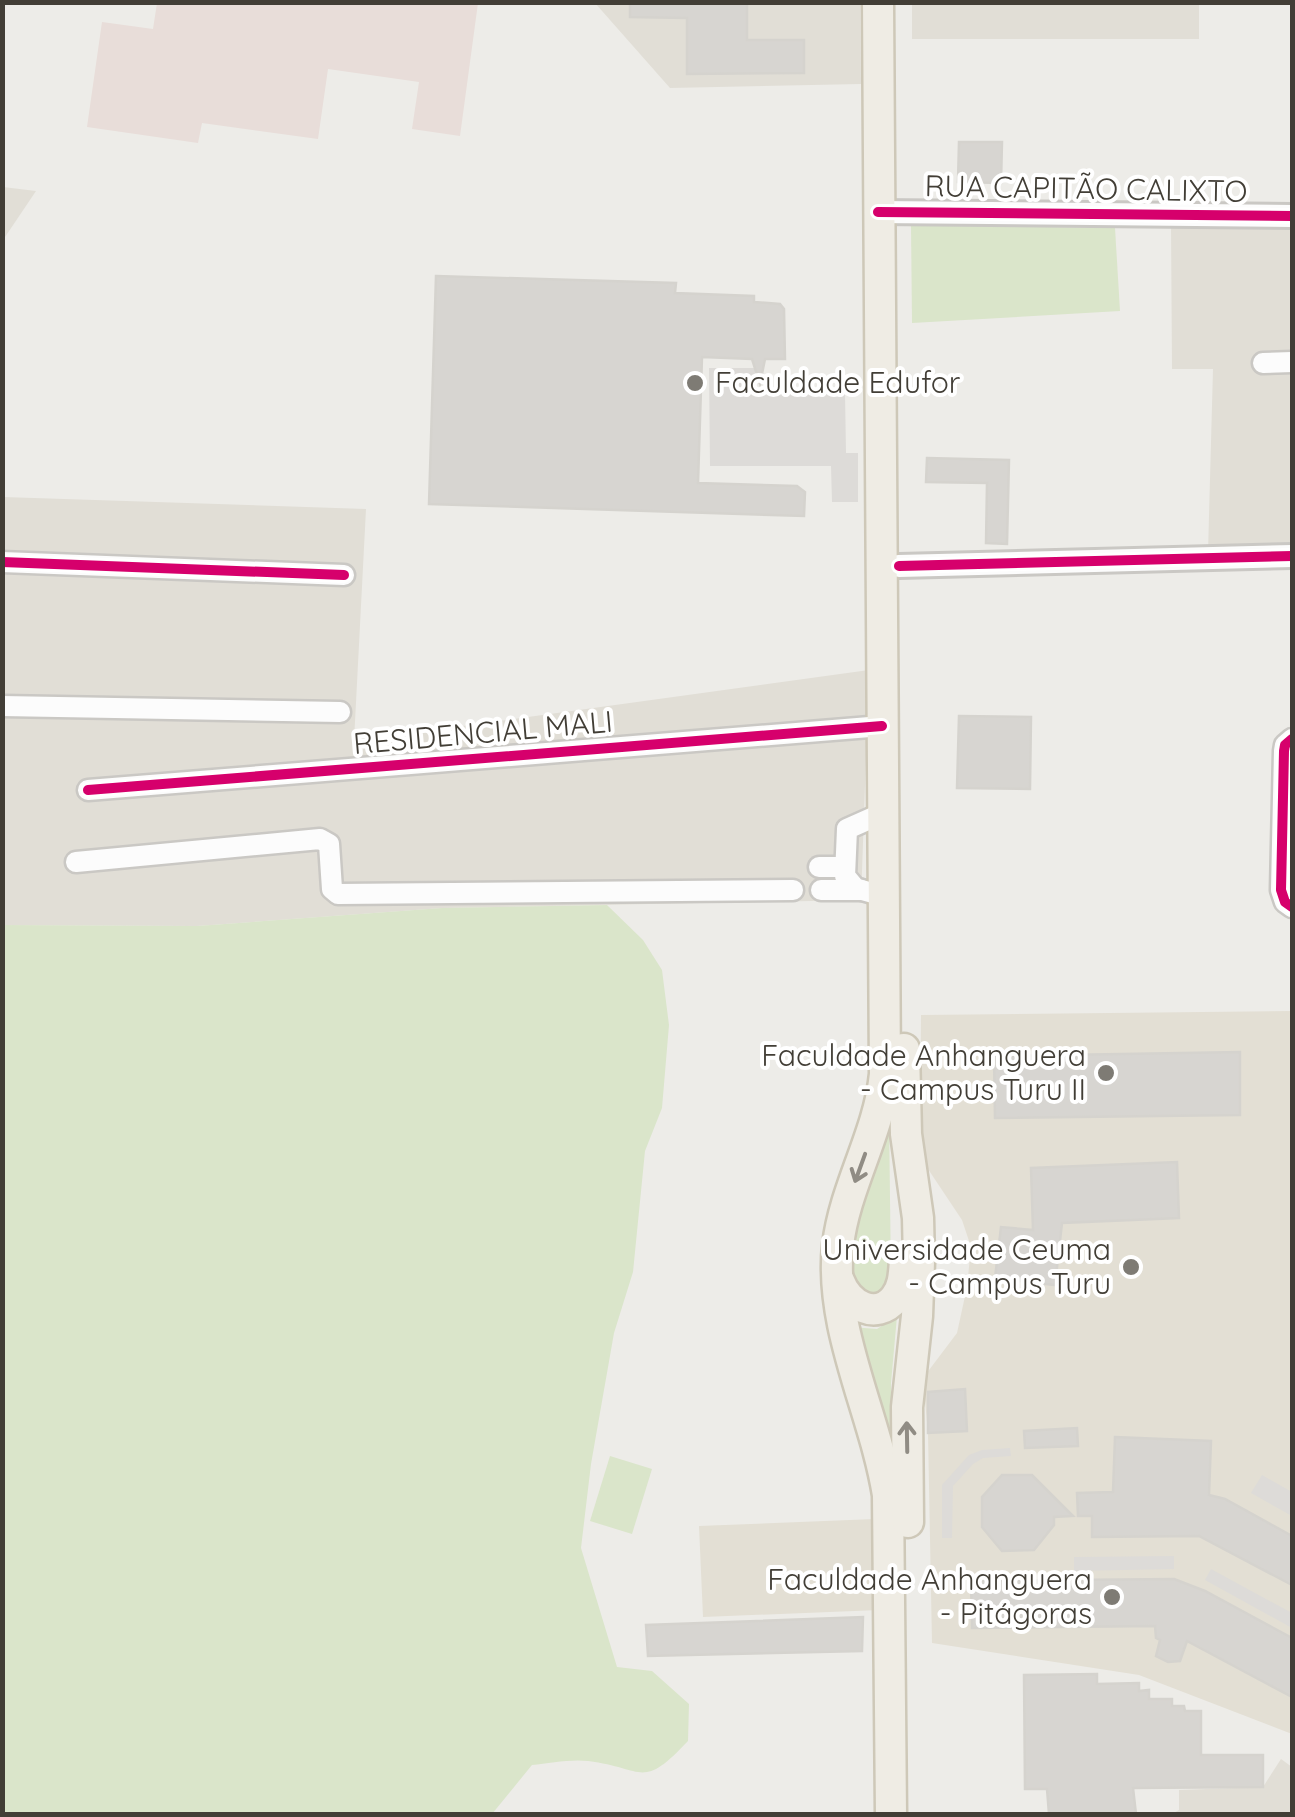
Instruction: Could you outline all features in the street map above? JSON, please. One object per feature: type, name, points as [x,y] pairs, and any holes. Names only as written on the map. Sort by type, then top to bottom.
[{"type":"main road","points":[[878,2],[899,566],[906,1134],[918,1218],[919,1262],[907,1407],[911,1814]]},
{"type":"main road","points":[[891,1814],[888,1495],[883,1463],[846,1332],[838,1248],[883,1090],[872,893],[882,813],[888,212],[897,2]]},
{"type":"main road","points":[[838,1278],[847,1298],[860,1307],[884,1306],[898,1295],[904,1278],[910,1167]]},
{"type":"street","name":"RUA CAPITÃO CALIXTO","points":[[888,212],[1292,216]]},
{"type":"street","points":[[1263,363],[1292,362]]},
{"type":"street","points":[[899,566],[1292,556]]},
{"type":"street","points":[[2,562],[344,575]]},
{"type":"street","points":[[2,706],[340,712]]},
{"type":"street","name":"RESIDENCIAL MALI","points":[[88,790],[882,726]]},
{"type":"street","points":[[1292,739],[1285,744],[1284,751],[1282,890],[1284,902],[1292,907]]},
{"type":"street","points":[[872,893],[847,882],[846,828],[882,813]]},
{"type":"street","points":[[76,862],[320,839],[328,844],[332,888],[338,894],[793,890]]},
{"type":"street","points":[[820,868],[845,867]]},
{"type":"street","points":[[821,890],[872,893]]},
{"type":"shaded area","points":[[157,3],[478,3],[460,136],[412,129],[419,82],[328,69],[318,139],[202,123],[198,143],[87,127],[102,22],[153,29]]},
{"type":"shaded area","points":[[595,3],[860,3],[861,84],[670,88]]},
{"type":"shaded area","points":[[912,3],[1199,3],[1199,39],[912,39]]},
{"type":"shaded area","points":[[2,187],[36,191],[3,240]]},
{"type":"shaded area","points":[[1171,223],[1292,225],[1292,549],[1208,553],[1213,369],[1172,369]]},
{"type":"shaded area","points":[[709,368],[755,368],[756,393],[845,393],[846,453],[858,453],[858,502],[832,502],[831,466],[710,466]]},
{"type":"shaded area","points":[[3,497],[366,509],[354,741],[869,670],[861,900],[442,908],[197,926],[3,925]]},
{"type":"shaded area","points":[[1292,1011],[1292,1734],[1139,1675],[932,1643],[928,1433],[923,1378],[957,1333],[971,1247],[962,1220],[926,1166],[920,1145],[921,1015]]},
{"type":"shaded area","points":[[1010,1448],[1011,1456],[983,1458],[973,1464],[953,1486],[952,1538],[942,1538],[942,1485],[969,1455]]},
{"type":"shaded area","points":[[1262,1475],[1292,1492],[1292,1516],[1251,1493]]},
{"type":"shaded area","points":[[875,1519],[879,1610],[703,1617],[699,1526]]},
{"type":"shaded area","points":[[1174,1556],[1174,1569],[1074,1571],[1074,1557]]},
{"type":"shaded area","points":[[1211,1569],[1292,1613],[1292,1628],[1205,1580]]},
{"type":"shaded area","points":[[1281,1759],[1292,1767],[1292,1814],[1172,1814],[1179,1810],[1179,1790],[1263,1787]]},
{"type":"green space","points":[[911,225],[1115,228],[1120,311],[912,323]]},
{"type":"green space","points":[[607,905],[643,940],[662,970],[669,1025],[662,1108],[645,1151],[633,1272],[614,1333],[581,1548],[617,1667],[652,1671],[689,1704],[688,1741],[651,1771],[581,1761],[532,1765],[492,1814],[3,1814],[3,925],[197,926],[442,908]]},
{"type":"green space","points":[[889,1118],[891,1276],[884,1294],[867,1298],[848,1274],[851,1238]]},
{"type":"green space","points":[[897,1316],[891,1383],[891,1464],[851,1327],[877,1329]]},
{"type":"green space","points":[[610,1456],[652,1469],[632,1534],[590,1521]]},
{"type":"building","points":[[630,2],[747,2],[747,40],[804,40],[804,73],[687,74],[687,18],[630,17]]},
{"type":"building","points":[[959,142],[1002,142],[1001,183],[958,182]]},
{"type":"building","points":[[436,276],[676,283],[675,293],[754,296],[754,302],[780,304],[784,309],[785,359],[765,359],[760,384],[752,359],[702,357],[698,483],[797,486],[805,492],[804,516],[429,504]]},
{"type":"building","points":[[927,458],[1009,460],[1007,544],[986,543],[987,483],[926,482]]},
{"type":"building","points":[[959,716],[1031,717],[1030,789],[957,788]]},
{"type":"building","points":[[1240,1052],[1240,1115],[995,1118],[994,1056]]},
{"type":"building","name":"Universidade Ceuma - Campus Turu","points":[[1177,1162],[1179,1218],[1062,1223],[1055,1285],[995,1278],[1001,1227],[1033,1230],[1031,1168]]},
{"type":"building","points":[[965,1389],[967,1431],[928,1433],[928,1392]]},
{"type":"building","points":[[1077,1428],[1078,1446],[1025,1448],[1024,1431]]},
{"type":"building","points":[[1115,1437],[1211,1441],[1209,1495],[1225,1499],[1292,1536],[1292,1585],[1199,1536],[1092,1537],[1092,1516],[1078,1516],[1077,1493],[1113,1492]]},
{"type":"building","points":[[1002,1475],[1032,1475],[1073,1516],[1054,1517],[1054,1525],[1034,1550],[1002,1551],[982,1527],[982,1497]]},
{"type":"building","points":[[1174,1579],[1205,1591],[1292,1638],[1292,1697],[1187,1641],[1180,1661],[1168,1662],[1156,1656],[1160,1640],[1156,1638],[1155,1626],[972,1628],[971,1581]]},
{"type":"building","points":[[863,1617],[862,1651],[648,1656],[646,1625]]},
{"type":"building","points":[[1097,1674],[1097,1684],[1139,1683],[1139,1691],[1149,1690],[1149,1699],[1172,1699],[1172,1706],[1201,1711],[1201,1755],[1263,1755],[1263,1787],[1133,1788],[1136,1814],[1049,1814],[1047,1789],[1025,1789],[1024,1675]]},
{"type":"cycle path","points":[[878,212],[1292,216]]},
{"type":"cycle path","points":[[899,566],[1292,556]]},
{"type":"cycle path","points":[[2,562],[344,575]]},
{"type":"cycle path","points":[[88,790],[882,726]]},
{"type":"cycle path","points":[[1292,739],[1284,751],[1281,890],[1285,902],[1292,907]]},
{"type":"place","name":"Faculdade Edufor","points":[[695,383]]},
{"type":"place","name":"Faculdade Anhanguera - Campus Turu II","points":[[1106,1073]]},
{"type":"place","name":"Universidade Ceuma - Campus Turu","points":[[1131,1267]]},
{"type":"place","name":"Faculdade Anhanguera - Pitágoras","points":[[1112,1597]]}]
